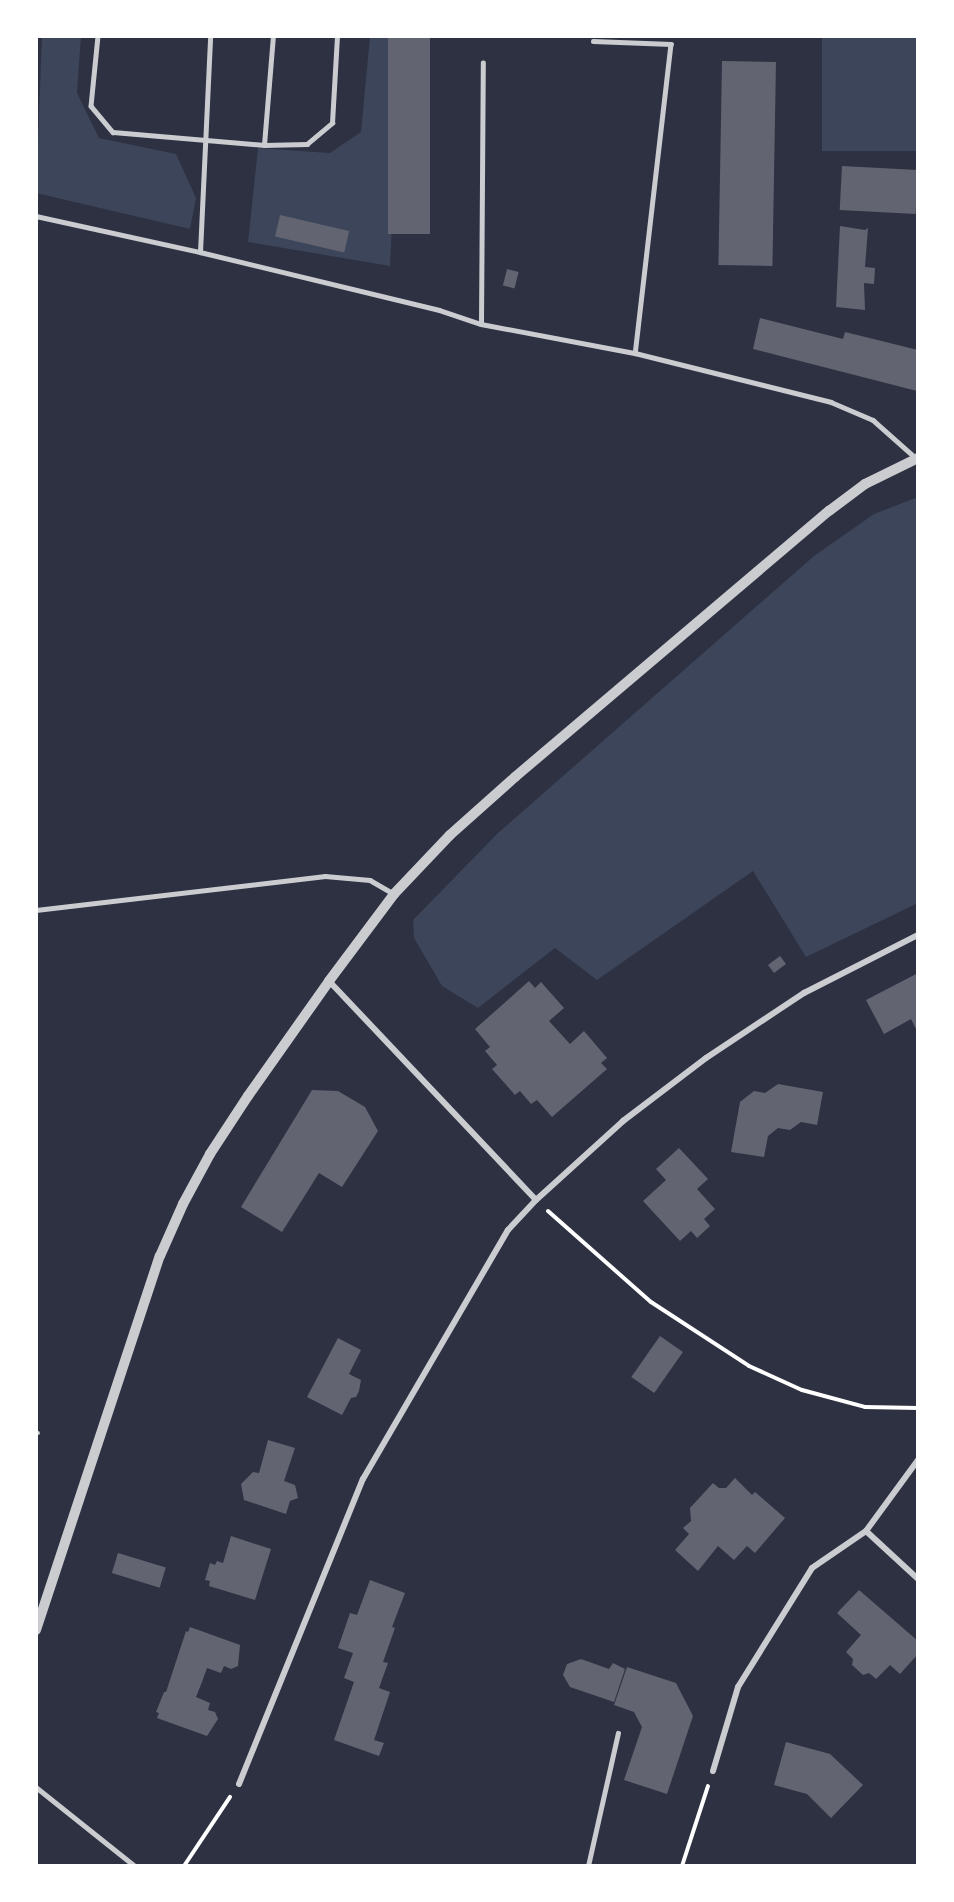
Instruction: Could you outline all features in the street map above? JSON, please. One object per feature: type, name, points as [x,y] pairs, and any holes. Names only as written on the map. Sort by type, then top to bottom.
[{"type":"street","points":[[36,1630],[160,1256],[183,1204],[210,1154],[248,1096],[394,894],[450,836],[515,777],[829,511],[865,484],[917,459]]},
{"type":"street","points":[[239,1784],[363,1479],[508,1230],[536,1200],[623,1120],[706,1058],[804,993],[918,935]]},
{"type":"street","points":[[329,981],[536,1200]]},
{"type":"street","points":[[713,1771],[738,1687],[812,1568],[866,1531],[918,1460]]},
{"type":"street","points":[[866,1531],[918,1579]]},
{"type":"lane","points":[[98,36],[91,106],[113,132],[264,145],[307,144],[332,123],[337,36]]},
{"type":"lane","points":[[200,252],[210,36]]},
{"type":"lane","points":[[264,145],[273,36]]},
{"type":"lane","points":[[593,41],[670,44],[635,353]]},
{"type":"lane","points":[[481,324],[483,63]]},
{"type":"lane","points":[[36,216],[200,252],[439,310],[481,324],[635,353],[831,402],[873,420],[917,459]]},
{"type":"lane","points":[[36,910],[325,876],[370,880],[394,894]]},
{"type":"lane","points":[[588,1866],[618,1733]]},
{"type":"lane","points":[[36,1787],[135,1866]]},
{"type":"path","points":[[536,1200],[651,1302],[749,1366],[802,1390],[865,1407],[918,1408]]},
{"type":"path","points":[[682,1866],[686,1860],[686,1848],[713,1771]]},
{"type":"path","points":[[184,1866],[239,1784]]},
{"type":"shaded area","points":[[42,36],[81,36],[77,93],[99,138],[176,154],[196,198],[190,229],[36,193]]},
{"type":"shaded area","points":[[370,36],[401,36],[390,266],[248,242],[258,148],[330,153],[361,132]]},
{"type":"shaded area","points":[[822,36],[918,36],[918,151],[822,151]]},
{"type":"shaded area","points":[[918,497],[918,903],[806,957],[753,871],[597,980],[555,948],[478,1008],[442,986],[414,938],[413,920],[498,833],[814,556],[874,514]]},
{"type":"building","points":[[388,36],[430,36],[430,234],[388,234]]},
{"type":"building","points":[[722,61],[776,62],[772,266],[718,265]]},
{"type":"building","points":[[842,166],[918,170],[916,214],[840,210]]},
{"type":"building","points":[[280,215],[349,231],[344,252],[275,236]]},
{"type":"building","points":[[840,226],[865,230],[868,228],[865,267],[875,268],[874,284],[864,283],[865,310],[836,307]]},
{"type":"building","points":[[507,269],[519,272],[515,288],[503,285]]},
{"type":"building","points":[[760,318],[843,339],[845,332],[918,350],[917,391],[753,349]]},
{"type":"building","points":[[780,956],[786,964],[774,973],[768,965]]},
{"type":"building","points":[[918,973],[918,1033],[911,1019],[884,1034],[866,1000]]},
{"type":"building","points":[[529,981],[535,988],[541,982],[564,1008],[549,1021],[570,1044],[584,1031],[607,1058],[601,1063],[607,1069],[552,1117],[537,1100],[531,1104],[520,1091],[515,1095],[492,1069],[497,1065],[485,1051],[490,1047],[475,1029]]},
{"type":"building","points":[[778,1084],[823,1092],[817,1125],[801,1122],[790,1130],[778,1128],[768,1136],[764,1157],[731,1152],[740,1102],[754,1091],[765,1093]]},
{"type":"building","points":[[312,1090],[338,1091],[365,1107],[378,1131],[342,1187],[319,1173],[282,1232],[241,1207]]},
{"type":"building","points":[[679,1148],[708,1179],[697,1189],[715,1209],[704,1219],[710,1226],[697,1238],[691,1231],[680,1241],[643,1201],[666,1180],[656,1169]]},
{"type":"building","points":[[660,1336],[683,1352],[654,1393],[631,1377]]},
{"type":"building","points":[[338,1338],[361,1350],[349,1374],[361,1380],[359,1391],[356,1397],[351,1398],[342,1415],[307,1397]]},
{"type":"building","points":[[268,1440],[295,1448],[284,1481],[295,1485],[298,1498],[290,1501],[286,1514],[244,1500],[241,1484],[253,1472],[259,1473]]},
{"type":"building","points":[[735,1478],[752,1495],[755,1492],[785,1518],[755,1553],[747,1546],[734,1560],[718,1546],[698,1571],[675,1550],[689,1534],[683,1528],[691,1521],[690,1508],[713,1483],[719,1488],[726,1488]]},
{"type":"building","points":[[231,1536],[271,1549],[255,1600],[209,1586],[210,1581],[205,1580],[210,1563],[215,1565],[217,1561],[223,1563]]},
{"type":"building","points":[[118,1553],[166,1568],[160,1588],[112,1573]]},
{"type":"building","points":[[370,1580],[405,1593],[392,1627],[395,1628],[383,1662],[388,1663],[379,1688],[390,1692],[374,1740],[384,1743],[379,1756],[334,1740],[354,1682],[344,1678],[353,1653],[338,1648],[350,1613],[357,1615]]},
{"type":"building","points":[[859,1590],[918,1641],[918,1654],[900,1674],[890,1665],[876,1679],[869,1673],[863,1675],[852,1665],[853,1659],[846,1652],[861,1635],[837,1613]]},
{"type":"building","points":[[190,1627],[240,1645],[238,1666],[231,1669],[224,1666],[221,1673],[207,1668],[196,1697],[210,1703],[208,1710],[215,1712],[218,1719],[207,1736],[157,1718],[159,1713],[156,1712],[166,1692],[186,1631],[188,1632]]},
{"type":"building","points":[[581,1659],[609,1669],[613,1663],[625,1669],[614,1702],[570,1687],[563,1675],[567,1664]]},
{"type":"building","points":[[627,1667],[676,1683],[693,1716],[667,1794],[624,1780],[642,1727],[634,1712],[614,1705]]},
{"type":"building","points":[[786,1742],[830,1754],[863,1785],[831,1818],[807,1794],[774,1785]]}]
